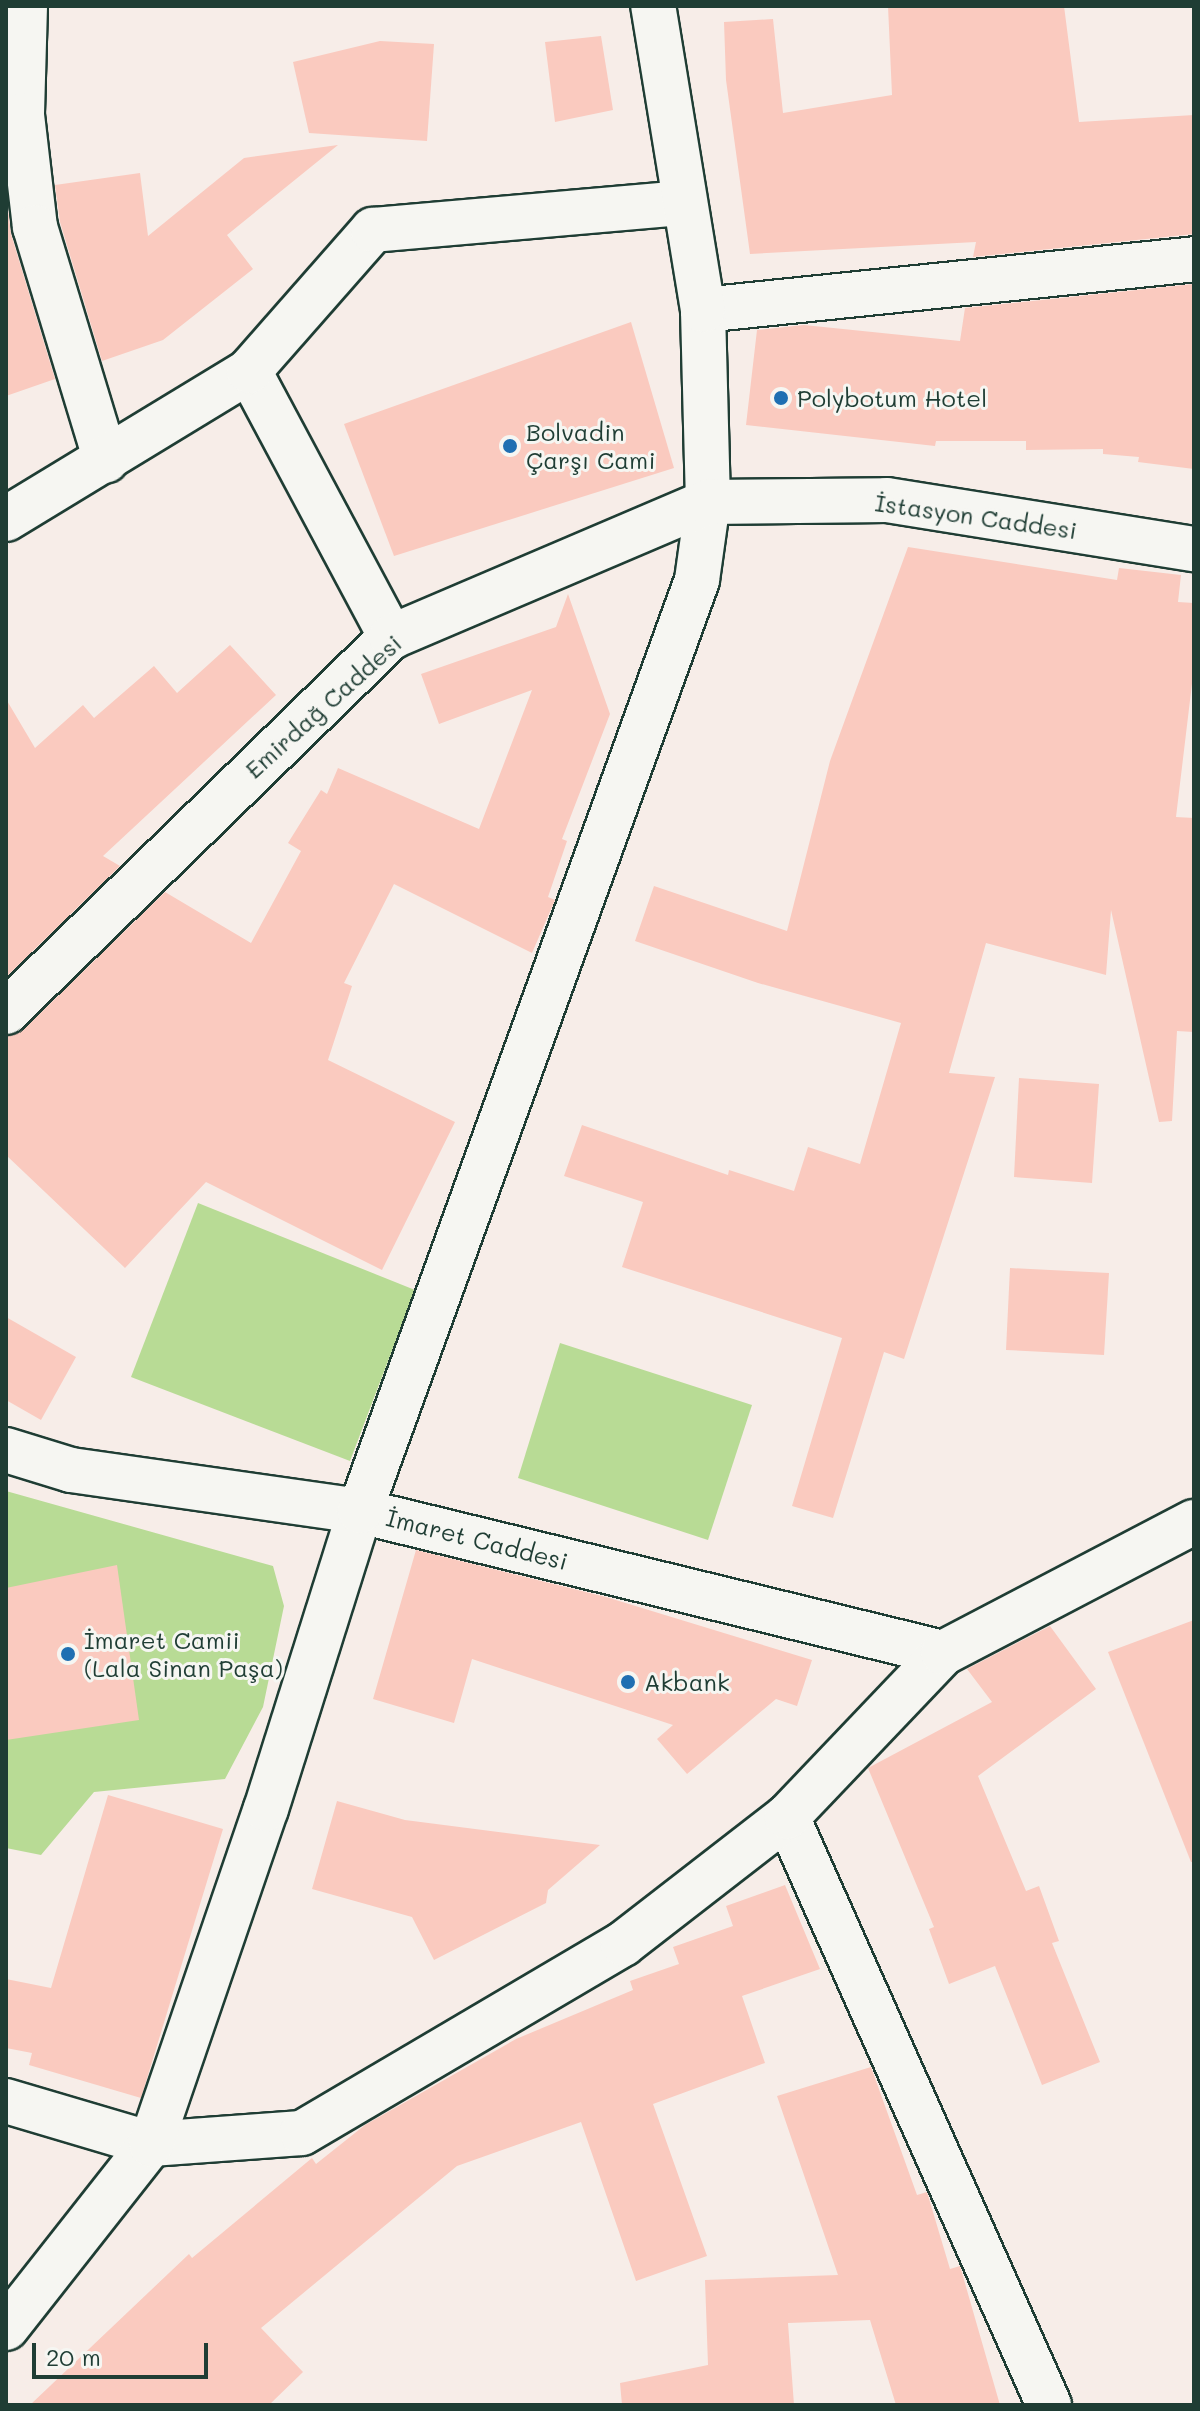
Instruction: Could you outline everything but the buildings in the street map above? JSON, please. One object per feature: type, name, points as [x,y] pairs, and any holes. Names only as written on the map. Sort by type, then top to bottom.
[{"type":"street","points":[[25,6],[22,115],[35,227],[106,460]]},
{"type":"street","points":[[10,2317],[151,2144],[266,1809],[360,1511],[697,580],[708,502],[703,310],[682,203],[653,6]]},
{"type":"street","points":[[6,519],[249,371],[373,230],[682,203]]},
{"type":"street","points":[[703,310],[1194,259]]},
{"type":"street","points":[[249,371],[391,637]]},
{"type":"street","name":"İstasyon Caddesi","points":[[708,502],[887,500],[1194,549]]},
{"type":"street","name":"Emirdağ Caddesi","points":[[6,1012],[391,637],[708,502]]},
{"type":"street","name":"İmaret Caddesi","points":[[6,1450],[71,1470],[360,1511],[943,1653]]},
{"type":"street","points":[[6,2101],[151,2144],[302,2133],[623,1944],[787,1817],[943,1653],[1194,1522]]},
{"type":"street","points":[[787,1817],[1049,2405]]},
{"type":"green space","points":[[198,1203],[415,1290],[350,1461],[131,1377]]},
{"type":"green space","points":[[560,1343],[752,1405],[708,1540],[518,1478]]},
{"type":"green space","points":[[6,1491],[273,1566],[284,1606],[263,1707],[225,1779],[94,1792],[41,1855],[6,1848]]},
{"type":"place","name":"Polybotum Hotel","points":[[781,398]]},
{"type":"place","name":"Bolvadin Çarşı Cami","points":[[510,446]]},
{"type":"place","name":"İmaret Camii (Lala Sinan Paşa)","points":[[68,1654]]},
{"type":"place","name":"Akbank","points":[[628,1682]]}]
